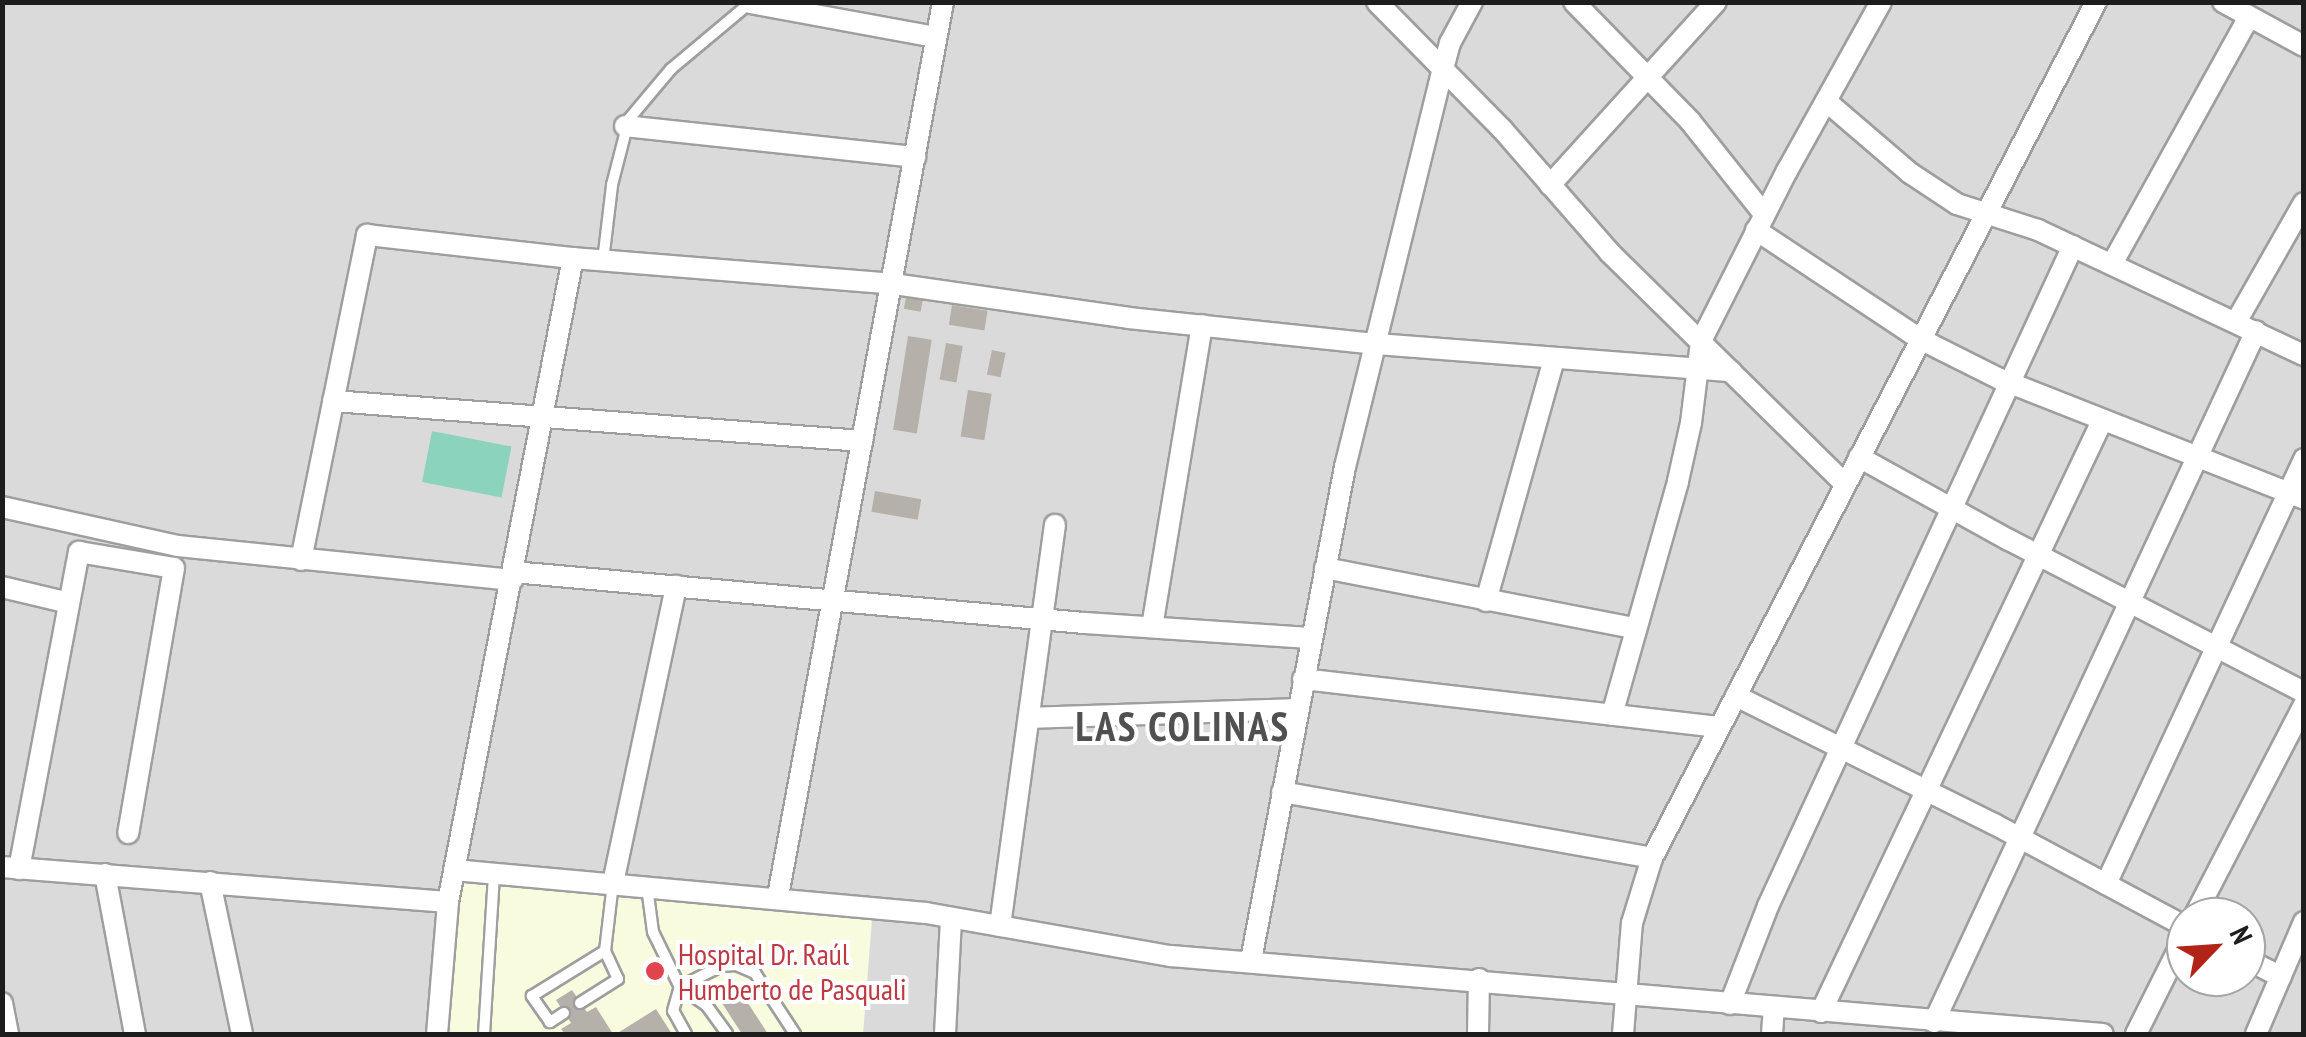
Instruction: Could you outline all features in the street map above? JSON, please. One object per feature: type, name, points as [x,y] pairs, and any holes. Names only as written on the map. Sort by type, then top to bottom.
[{"type":"street","points":[[778,896],[943,2]]},
{"type":"street","points":[[1377,2],[1610,253],[1846,484]]},
{"type":"street","points":[[1251,960],[1325,568],[1443,69],[1450,43],[1472,2]]},
{"type":"street","points":[[1574,2],[1690,121],[1760,222],[1920,338],[2008,382],[2295,496]]},
{"type":"street","points":[[1550,184],[1716,2]]},
{"type":"street","points":[[1612,715],[1633,628],[1678,481],[1701,340],[1760,222],[1881,2]]},
{"type":"street","points":[[1624,1034],[1632,922],[1652,858],[2096,2]]},
{"type":"street","points":[[2223,2],[2304,46]]},
{"type":"street","points":[[750,3],[936,37]]},
{"type":"street","points":[[2112,264],[2249,17]]},
{"type":"street","points":[[1826,101],[1936,192],[2073,246],[2304,355]]},
{"type":"street","points":[[626,126],[915,157]]},
{"type":"street","points":[[1934,1022],[2199,459],[2246,326],[2304,203]]},
{"type":"street","points":[[300,560],[367,235],[603,261],[894,284],[1202,326],[1377,344],[1731,371]]},
{"type":"street","points":[[1730,1004],[1768,906],[2073,246]]},
{"type":"street","points":[[437,1034],[448,902],[573,258]]},
{"type":"street","points":[[1152,627],[1202,326]]},
{"type":"street","points":[[1486,601],[1554,359]]},
{"type":"street","points":[[333,401],[862,441]]},
{"type":"street","points":[[1822,1012],[2102,421]]},
{"type":"street","points":[[1859,457],[2038,555],[2304,692]]},
{"type":"street","points":[[2106,884],[2218,647],[2295,496],[2304,459]]},
{"type":"street","points":[[2,507],[178,546],[300,560],[1311,638]]},
{"type":"street","points":[[1000,926],[1055,525]]},
{"type":"street","points":[[128,833],[174,568],[78,552],[11,868],[448,902]]},
{"type":"street","points":[[1325,568],[1633,628]]},
{"type":"street","points":[[613,883],[676,586]]},
{"type":"street","points":[[2,587],[69,603]]},
{"type":"street","points":[[1303,679],[1719,727]]},
{"type":"street","points":[[1736,696],[2020,838],[2166,919]]},
{"type":"street","points":[[2204,897],[2304,705]]},
{"type":"street","points":[[1030,718],[1297,709]]},
{"type":"street","points":[[1282,792],[1652,858]]},
{"type":"street","points":[[454,870],[778,896],[951,918],[1171,956],[1479,978],[1822,1012],[1902,1027],[1934,1022],[2103,1034]]},
{"type":"street","points":[[105,874],[136,1034]]},
{"type":"street","points":[[210,882],[242,1034]]},
{"type":"street","points":[[945,1034],[951,918]]},
{"type":"street","points":[[2256,1034],[2304,922]]},
{"type":"street","points":[[2266,969],[2281,977]]},
{"type":"street","points":[[2136,1034],[2166,972]]},
{"type":"street","points":[[1478,1034],[1479,978]]},
{"type":"street","points":[[2,1003],[8,1034]]},
{"type":"street","points":[[1772,1034],[1774,1008]]},
{"type":"lane","points":[[603,261],[612,186],[626,126],[671,69],[750,3]]},
{"type":"lane","points":[[484,1034],[494,873]]},
{"type":"lane","points":[[580,1002],[618,979],[605,951],[613,883]]},
{"type":"lane","points":[[647,886],[654,932],[680,987],[707,1006],[727,1034]]},
{"type":"lane","points":[[564,1013],[550,1022],[532,996],[605,951]]},
{"type":"lane","points":[[686,1034],[673,1011],[680,987],[720,966],[748,968],[795,1034]]},
{"type":"shaded area","points":[[2,3],[2303,3],[2303,1034],[3,1034]]},
{"type":"shaded area","name":"Hospital Dr. Raúl Humberto de Pasquali","points":[[454,870],[873,907],[863,1034],[437,1034]]},
{"type":"green space","points":[[432,431],[512,446],[502,498],[422,482]]},
{"type":"building","points":[[906,297],[923,300],[921,312],[904,309]]},
{"type":"building","points":[[952,305],[988,311],[984,330],[949,325]]},
{"type":"building","points":[[908,336],[932,340],[917,434],[893,430]]},
{"type":"building","points":[[946,343],[963,346],[956,382],[940,379]]},
{"type":"building","points":[[992,350],[1006,353],[1000,377],[987,374]]},
{"type":"building","points":[[968,390],[992,394],[984,440],[961,436]]},
{"type":"building","points":[[875,491],[921,499],[918,520],[871,512]]},
{"type":"building","points":[[735,983],[768,1034],[742,1034],[716,994]]},
{"type":"building","points":[[572,990],[587,1012],[596,1007],[613,1034],[565,1034],[561,1029],[571,1023],[556,1000]]},
{"type":"building","points":[[656,1009],[672,1034],[616,1034]]},
{"type":"place","name":"Hospital Dr. Raúl Humberto de Pasquali","points":[[655,971]]},
{"type":"district","name":"LAS COLINAS","points":[[1183,726]]}]
